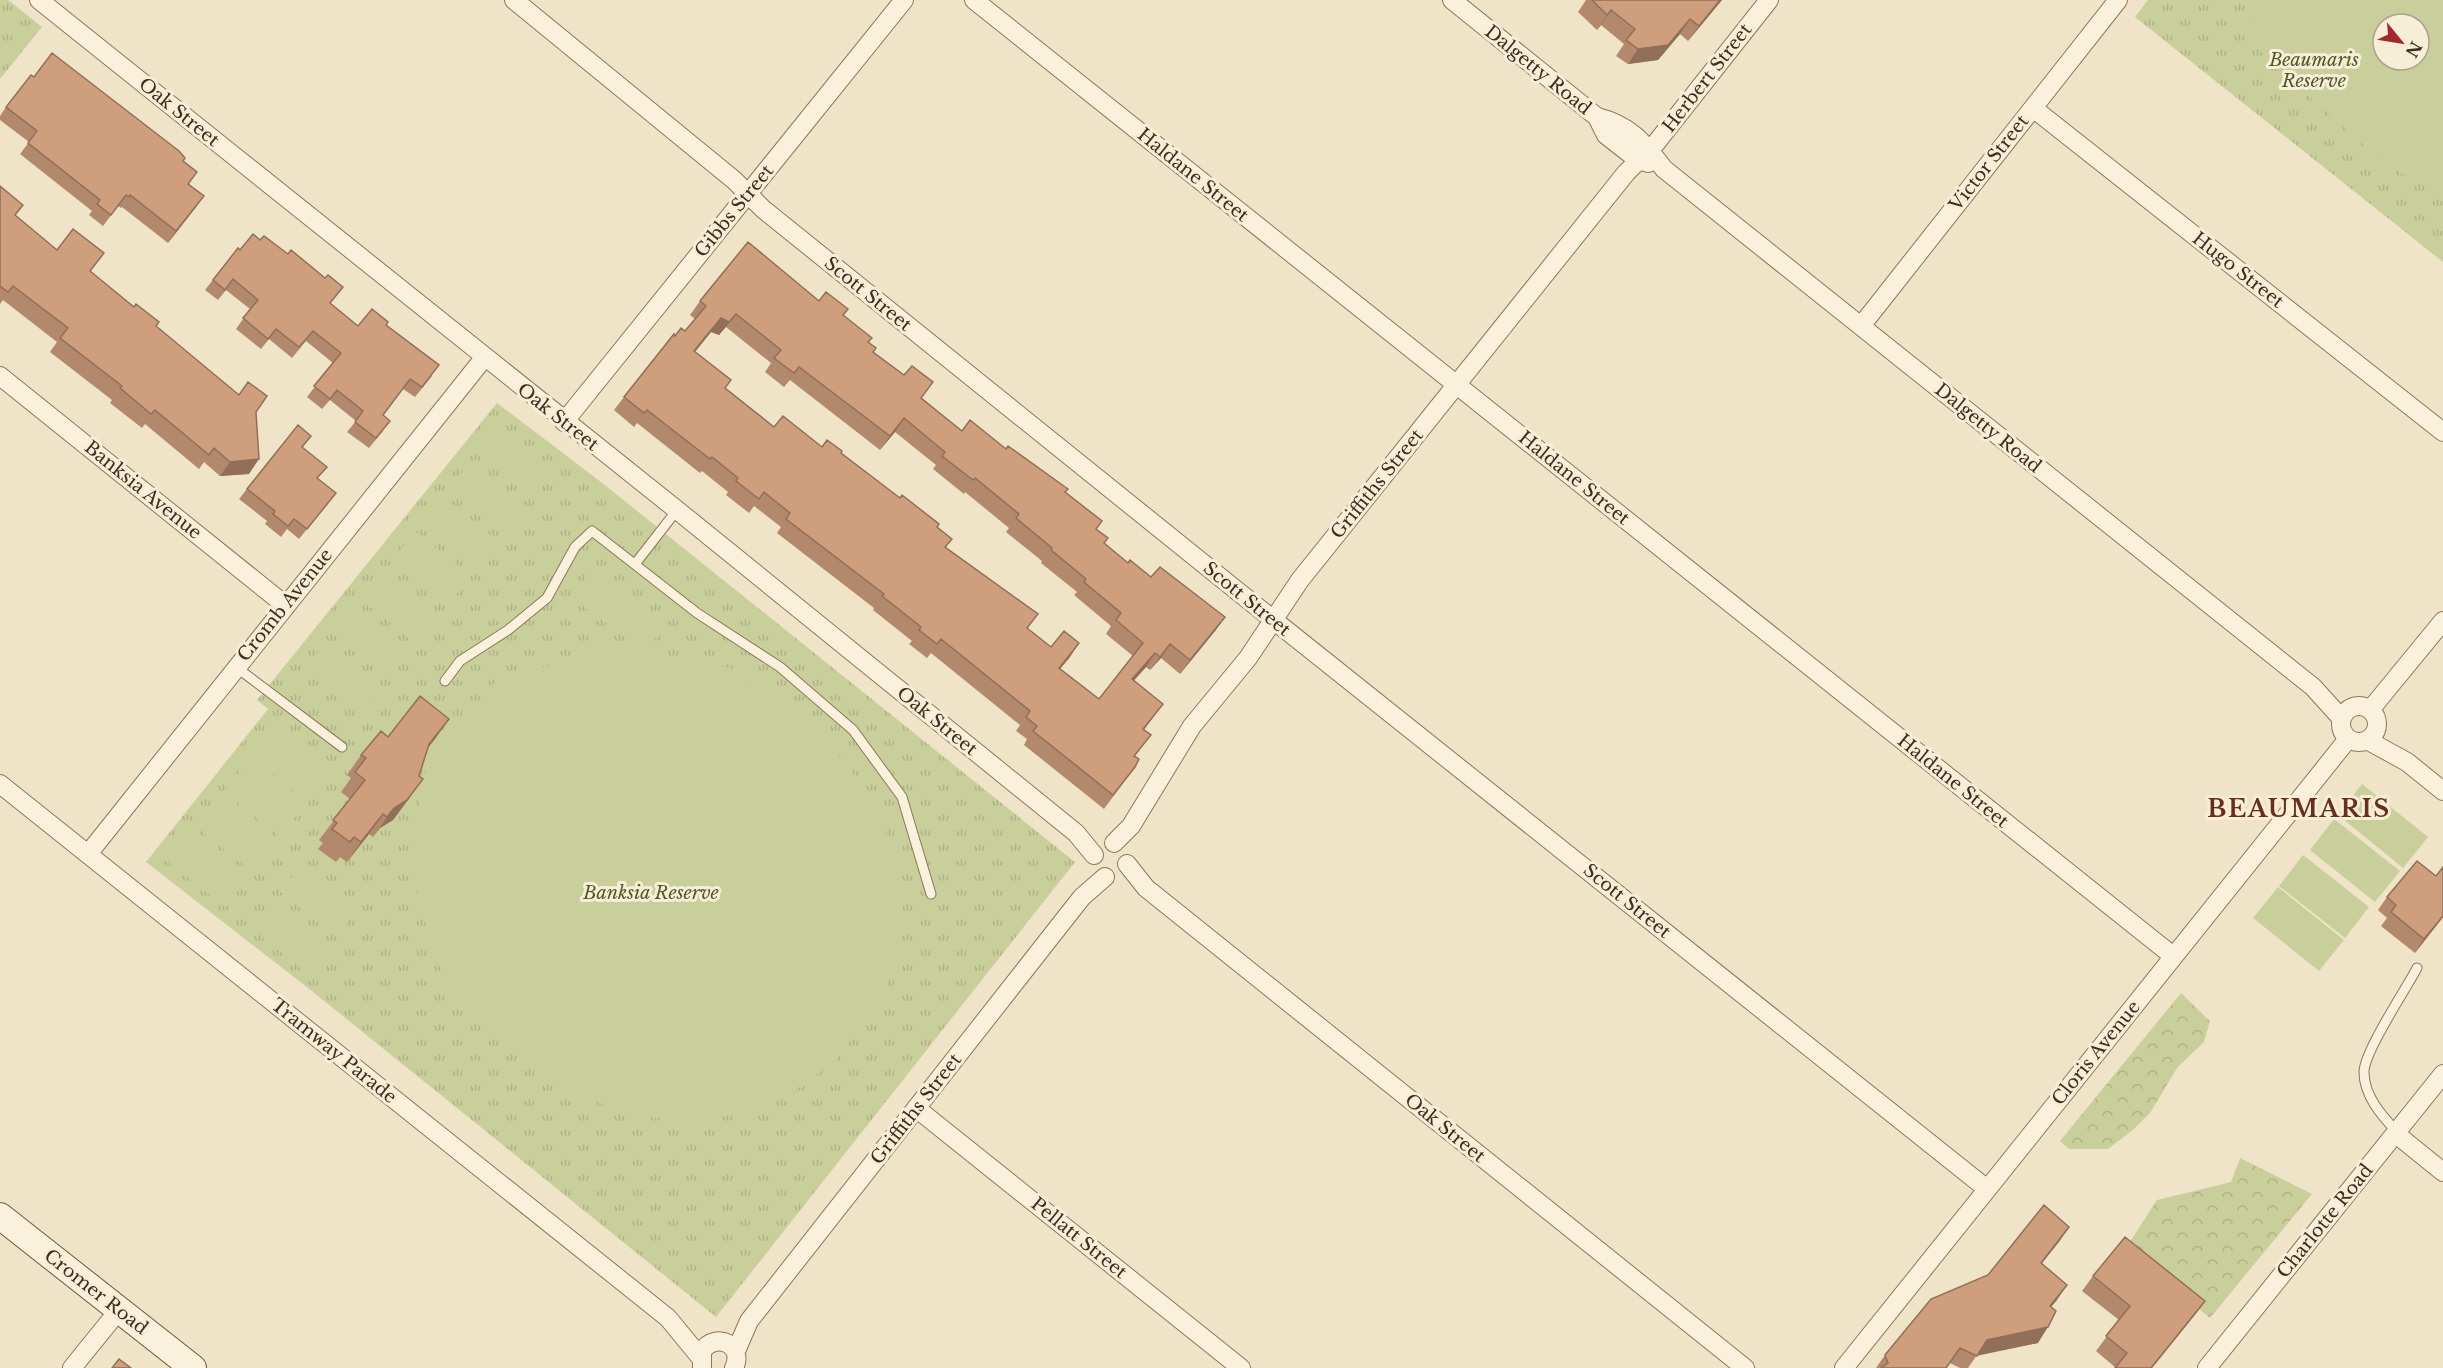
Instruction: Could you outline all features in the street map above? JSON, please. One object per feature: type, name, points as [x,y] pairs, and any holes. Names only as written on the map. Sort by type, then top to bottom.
[{"type":"street","name":"Oak Street","points":[[39,0],[1745,1368]]},
{"type":"street","name":"Scott Street","points":[[514,0],[748,193],[763,209],[1273,620],[1987,1189]]},
{"type":"street","name":"Gibbs Street","points":[[564,422],[904,0]]},
{"type":"street","name":"Haldane Street","points":[[974,0],[2173,956]]},
{"type":"street","name":"Dalgetty Road","points":[[1452,0],[1596,117],[1617,122],[1643,155],[1664,169],[2313,687],[2355,712]]},
{"type":"street","name":"Herbert Street","points":[[1643,155],[1769,0]]},
{"type":"street","name":"Victor Street","points":[[1861,326],[2118,0]]},
{"type":"street","name":"Hugo Street","points":[[2032,108],[2443,432]]},
{"type":"street","name":"Griffiths Street","points":[[702,1365],[706,1346],[732,1355],[749,1321],[1110,860],[1192,726],[1248,658],[1300,580],[1643,155]]},
{"type":"street","name":"Cromb Avenue","points":[[88,854],[285,604],[484,358]]},
{"type":"street","name":"Banksia Avenue","points":[[0,376],[285,604]]},
{"type":"street","points":[[2355,712],[2376,718],[2372,734],[2357,742],[2348,739],[2342,730],[2355,712],[2443,621]]},
{"type":"street","points":[[2372,734],[2443,791]]},
{"type":"street","name":"Cloris Avenue","points":[[1844,1368],[2348,739]]},
{"type":"street","name":"Tramway Parade","points":[[0,784],[668,1318],[732,1355]]},
{"type":"street","name":"Charlotte Road","points":[[2214,1365],[2443,1074]]},
{"type":"street","name":"Pellatt Street","points":[[916,1108],[1241,1368]]},
{"type":"street","points":[[2396,1133],[2443,1172]]},
{"type":"street","name":"Cromer Road","points":[[0,1216],[193,1368]]},
{"type":"street","points":[[72,1368],[119,1310]]},
{"type":"street","name":"Tramway Parade","points":[[668,1318],[702,1365]]},
{"type":"lane","points":[[635,564],[677,510]]},
{"type":"lane","points":[[445,681],[460,661],[508,630],[547,598],[575,546],[592,531],[697,613],[780,667],[854,730],[902,797],[931,894]]},
{"type":"lane","points":[[236,667],[342,747]]},
{"type":"lane","points":[[2396,1133],[2374,1103],[2364,1074],[2371,1047],[2417,968]]},
{"type":"green space","points":[[0,0],[8,0],[42,27],[0,79]]},
{"type":"green space","name":"Beaumaris Reserve","points":[[2148,0],[2443,0],[2443,262],[2135,17]]},
{"type":"green space","points":[[2250,0],[2443,0],[2443,196],[2385,164],[2263,56],[2250,14]]},
{"type":"green space","name":"Banksia Reserve","points":[[497,403],[601,482],[1075,862],[716,1317],[313,992],[146,862],[268,709],[257,700]]},
{"type":"green space","points":[[497,427],[554,472],[532,498],[476,453]]},
{"type":"green space","points":[[470,462],[526,507],[505,533],[449,488]]},
{"type":"green space","points":[[443,496],[499,542],[478,568],[422,523]]},
{"type":"green space","points":[[415,531],[471,576],[450,602],[394,558]]},
{"type":"green space","points":[[592,564],[667,624],[653,642],[634,629],[627,639],[575,600]]},
{"type":"green space","points":[[381,572],[437,617],[416,644],[360,599]]},
{"type":"green space","points":[[353,607],[410,652],[388,678],[332,633]]},
{"type":"green space","points":[[326,642],[382,687],[361,713],[305,668]]},
{"type":"green space","name":"Banksia Reserve","points":[[616,645],[730,668],[810,723],[873,796],[903,884],[902,945],[882,998],[836,1060],[785,1098],[742,1112],[696,1123],[647,1117],[602,1104],[552,1081],[515,1055],[468,1008],[439,966],[418,899],[413,849],[424,775],[435,752],[496,681]]},
{"type":"green space","points":[[273,731],[329,776],[308,802],[252,757]]},
{"type":"green space","points":[[245,765],[301,810],[280,837],[224,792]]},
{"type":"green space","points":[[2362,784],[2428,837],[2403,868],[2338,815]]},
{"type":"green space","points":[[217,800],[273,845],[252,871],[196,827]]},
{"type":"green space","points":[[2334,819],[2400,871],[2375,902],[2310,850]]},
{"type":"green space","points":[[189,835],[246,880],[225,907],[168,862]]},
{"type":"green space","points":[[2303,855],[2369,907],[2345,938],[2279,886]]},
{"type":"green space","points":[[301,866],[357,911],[336,937],[280,892]]},
{"type":"green space","points":[[2278,887],[2344,940],[2319,971],[2253,918]]},
{"type":"green space","points":[[272,902],[328,946],[307,973],[251,928]]},
{"type":"green space","points":[[2181,993],[2210,1021],[2204,1042],[2177,1068],[2150,1113],[2133,1130],[2108,1149],[2069,1149],[2060,1141]]},
{"type":"green space","points":[[2240,1158],[2312,1194],[2210,1318],[2126,1248],[2157,1200],[2231,1182]]},
{"type":"building","points":[[1592,0],[1720,0],[1699,26],[1690,19],[1668,45],[1638,49],[1626,40],[1635,29],[1611,10],[1607,15]]},
{"type":"building","points":[[52,53],[179,151],[185,158],[183,161],[197,172],[188,184],[204,196],[176,231],[130,195],[129,197],[126,195],[111,215],[97,204],[100,200],[28,143],[37,131],[6,107],[31,75],[34,77]]},
{"type":"building","points":[[0,186],[23,205],[15,215],[57,250],[73,229],[104,253],[90,271],[134,307],[136,304],[159,322],[156,326],[239,395],[248,382],[267,396],[256,412],[259,459],[230,462],[214,448],[209,455],[155,410],[151,414],[120,388],[122,386],[60,338],[68,328],[13,286],[8,292],[0,286]]},
{"type":"building","points":[[253,234],[260,240],[264,236],[288,254],[291,250],[325,278],[328,275],[343,287],[330,303],[358,326],[372,309],[388,322],[386,325],[439,365],[422,387],[410,379],[383,415],[390,421],[376,438],[355,422],[363,411],[337,390],[330,399],[314,386],[341,353],[313,331],[299,347],[276,329],[268,339],[243,318],[258,300],[233,279],[225,290],[213,280],[238,248],[240,250]]},
{"type":"building","points":[[748,242],[819,301],[826,292],[848,309],[843,315],[872,338],[868,342],[876,348],[873,352],[904,375],[912,366],[933,382],[921,398],[962,431],[970,420],[1006,449],[1008,446],[1068,489],[1065,492],[1102,521],[1096,529],[1108,538],[1104,543],[1128,563],[1130,560],[1151,577],[1160,567],[1225,617],[1190,660],[1170,644],[1160,657],[1155,653],[1132,679],[1163,704],[1143,729],[1151,735],[1134,756],[1139,759],[1135,767],[1113,795],[1033,731],[1037,726],[1026,717],[1030,711],[941,639],[937,644],[919,630],[921,627],[882,596],[884,594],[786,519],[790,513],[764,492],[759,499],[736,481],[738,478],[712,457],[710,459],[647,410],[644,413],[624,397],[674,334],[675,336],[681,328],[685,331],[706,306],[700,301]],"holes":[[[736,314],[781,350],[774,358],[794,373],[799,367],[890,436],[904,418],[945,452],[942,456],[973,480],[975,478],[1019,514],[1016,518],[1052,548],[1051,550],[1086,579],[1084,582],[1121,613],[1116,620],[1143,643],[1099,699],[1059,668],[1079,643],[1064,631],[1051,647],[1027,628],[1038,614],[945,547],[952,539],[937,527],[939,524],[902,495],[900,498],[827,440],[822,447],[783,416],[774,427],[725,388],[731,380],[694,351],[721,318],[729,322]]]},
{"type":"building","points":[[298,425],[311,436],[302,447],[327,467],[317,478],[336,493],[307,529],[294,519],[288,526],[273,514],[275,511],[247,489]]},
{"type":"building","points":[[420,696],[449,719],[429,744],[419,776],[423,779],[407,800],[394,808],[387,817],[383,814],[361,842],[354,837],[350,842],[332,829],[337,823],[333,820],[365,780],[355,772],[366,758],[361,755],[381,731],[388,737]]},
{"type":"building","points":[[2417,861],[2436,876],[2443,867],[2443,916],[2424,939],[2391,912],[2396,905],[2387,897]]},
{"type":"building","points":[[2044,1205],[2069,1227],[2041,1263],[2067,1285],[2050,1306],[2056,1311],[2048,1327],[1987,1340],[1977,1356],[1960,1348],[1946,1368],[1881,1368],[1888,1363],[1885,1355],[1931,1299],[1988,1275]]},
{"type":"building","points":[[2125,1237],[2205,1301],[2151,1368],[2115,1368],[2127,1353],[2106,1336],[2130,1306],[2093,1276]]},
{"type":"building","points":[[119,1359],[131,1368],[112,1368]]},
{"type":"district","name":"BEAUMARIS","points":[[2299,808]]}]
